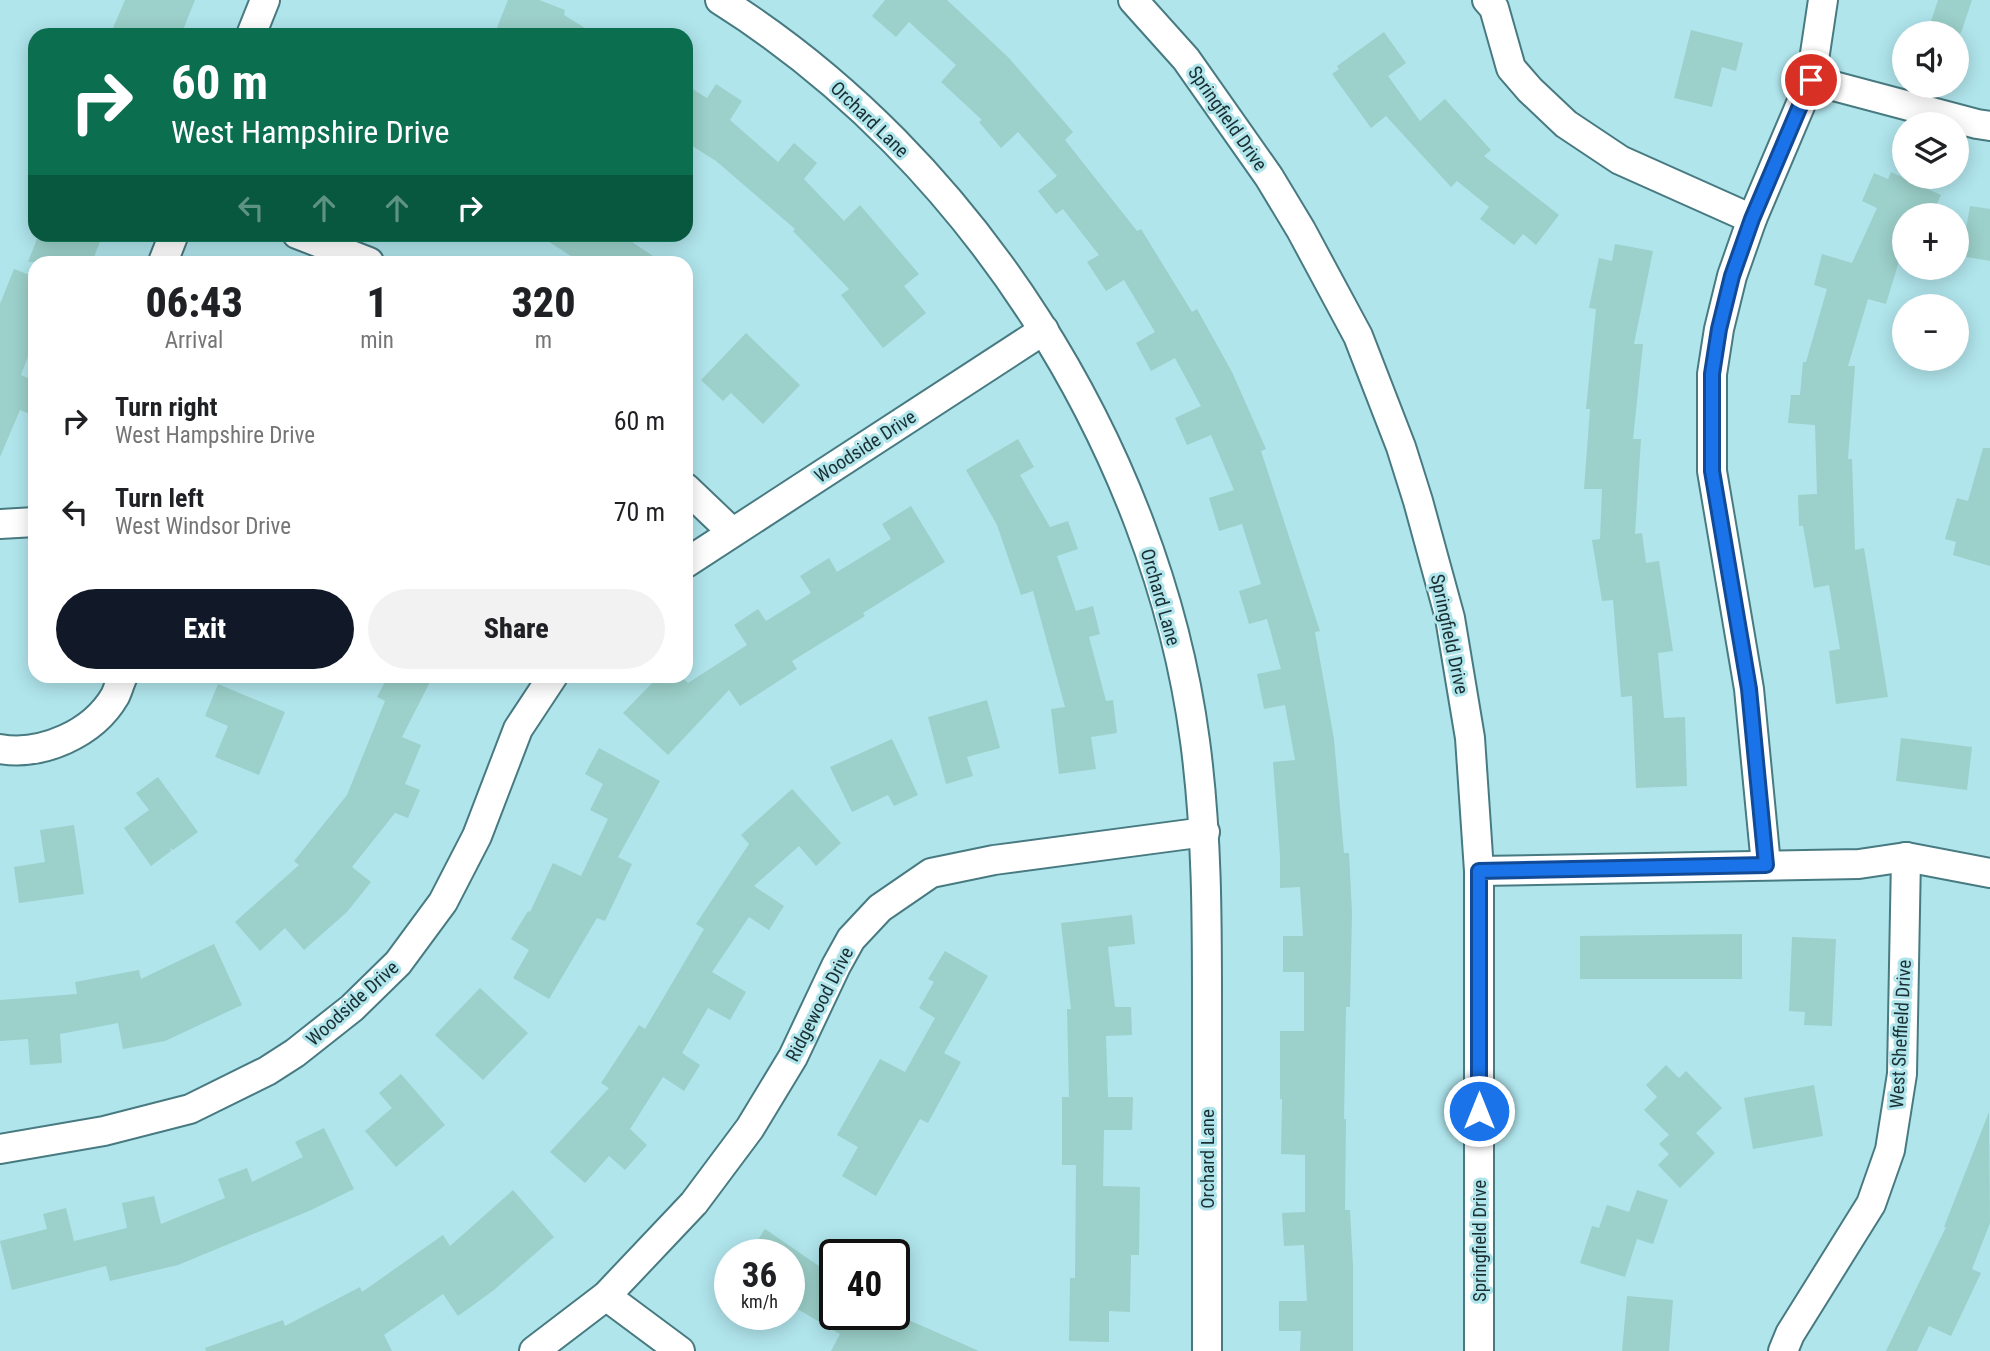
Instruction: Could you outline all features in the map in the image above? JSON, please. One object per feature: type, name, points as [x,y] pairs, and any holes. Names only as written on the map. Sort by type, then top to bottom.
[{"type":"street","points":[[254,28],[265,0]]},
{"type":"street","name":"Orchard Lane","points":[[720,0],[754,21],[838,88],[927,175],[998,263],[1044,330],[1079,390],[1118,468],[1166,604],[1191,716],[1205,832],[1207,1351]]},
{"type":"street","name":"Springfield Drive","points":[[1133,0],[1186,59],[1269,177],[1301,229],[1358,336],[1401,447],[1450,618],[1470,737],[1479,871],[1479,1351]]},
{"type":"street","points":[[1487,0],[1494,8],[1511,68],[1566,124],[1620,160],[1752,219]]},
{"type":"street","points":[[1766,865],[1749,689],[1712,471],[1712,374],[1719,329],[1732,276],[1752,219],[1811,80],[1823,0]]},
{"type":"street","points":[[1811,80],[1990,126]]},
{"type":"street","points":[[318,242],[354,256]]},
{"type":"street","name":"Woodside Drive","points":[[693,558],[1044,330]]},
{"type":"street","points":[[693,495],[732,532]]},
{"type":"street","points":[[0,524],[28,522]]},
{"type":"street","points":[[0,749],[12,751],[52,746],[87,727],[114,698],[120,683]]},
{"type":"street","name":"Woodside Drive","points":[[0,1149],[104,1131],[190,1109],[267,1071],[295,1053],[352,1008],[398,962],[443,902],[477,836],[518,729],[548,683]]},
{"type":"street","name":"Ridgewood Drive","points":[[534,1351],[606,1296],[694,1203],[750,1128],[793,1057],[851,939],[880,908],[931,873],[994,860],[1205,832]]},
{"type":"street","points":[[1479,871],[1859,864],[1906,857],[1990,873]]},
{"type":"street","name":"West Sheffield Drive","points":[[1783,1351],[1790,1335],[1871,1204],[1890,1150],[1902,1074],[1906,857]]},
{"type":"street","points":[[606,1296],[680,1351]]},
{"type":"building","points":[[125,0],[195,0],[184,28],[113,28]]},
{"type":"building","points":[[508,0],[539,0],[565,10],[564,15],[585,28],[497,28]]},
{"type":"building","points":[[885,0],[947,0],[1009,58],[1073,132],[1065,140],[1137,231],[1141,229],[1192,312],[1197,309],[1232,372],[1266,449],[1261,451],[1320,631],[1315,632],[1334,739],[1344,853],[1349,853],[1352,913],[1350,1007],[1346,1007],[1344,1119],[1345,1210],[1350,1210],[1353,1266],[1353,1351],[1300,1351],[1301,1331],[1279,1331],[1279,1301],[1307,1301],[1304,1245],[1284,1246],[1282,1213],[1305,1212],[1305,1155],[1281,1154],[1280,1031],[1304,1031],[1304,972],[1283,972],[1283,936],[1303,936],[1300,887],[1280,888],[1273,762],[1295,760],[1285,705],[1264,709],[1257,674],[1281,669],[1267,619],[1249,624],[1239,591],[1261,584],[1242,524],[1219,531],[1209,498],[1234,490],[1211,435],[1187,445],[1175,418],[1201,406],[1175,358],[1151,371],[1136,343],[1155,332],[1124,280],[1106,291],[1087,262],[1099,255],[1063,209],[1056,214],[1038,191],[1057,176],[1018,132],[1001,148],[979,122],[982,120],[941,82],[956,65],[909,22],[896,37],[872,16]]},
{"type":"building","points":[[1938,0],[1972,0],[1965,21],[1931,21]]},
{"type":"building","points":[[1691,30],[1743,43],[1736,71],[1722,67],[1712,107],[1674,98]]},
{"type":"building","points":[[1384,32],[1406,63],[1388,76],[1420,121],[1445,99],[1491,150],[1484,156],[1559,215],[1536,245],[1523,234],[1514,245],[1480,219],[1489,207],[1457,181],[1451,187],[1386,116],[1371,128],[1332,74],[1339,69],[1337,66]]},
{"type":"building","points":[[716,84],[742,101],[730,120],[778,162],[794,143],[817,163],[804,179],[844,221],[860,205],[919,274],[904,286],[926,313],[883,348],[841,295],[849,289],[793,231],[795,229],[716,161],[693,146],[693,89],[707,98]]},
{"type":"building","points":[[1892,172],[1892,189],[1928,189],[1941,195],[1937,203],[1892,203],[1893,280],[1886,304],[1868,299],[1848,366],[1855,366],[1848,459],[1852,459],[1855,550],[1864,548],[1888,697],[1836,704],[1829,651],[1840,649],[1829,585],[1814,588],[1803,526],[1799,526],[1798,495],[1817,494],[1815,425],[1788,423],[1791,395],[1800,395],[1803,362],[1806,362],[1827,289],[1814,285],[1822,254],[1852,263],[1877,208],[1862,201],[1874,173],[1888,179]]},
{"type":"building","points":[[1970,206],[1990,209],[1990,261],[1969,257]]},
{"type":"building","points":[[36,242],[100,242],[94,256],[30,256]]},
{"type":"building","points":[[549,242],[632,242],[653,256],[571,256]]},
{"type":"building","points":[[1615,244],[1653,251],[1634,344],[1643,344],[1633,439],[1641,439],[1635,534],[1642,533],[1646,563],[1659,561],[1673,651],[1658,653],[1664,718],[1685,717],[1687,786],[1636,788],[1632,696],[1621,697],[1613,600],[1602,601],[1592,540],[1600,539],[1602,489],[1584,489],[1590,409],[1586,409],[1596,309],[1589,308],[1599,258],[1612,261]]},
{"type":"building","points":[[14,269],[28,274],[28,356],[21,375],[28,378],[28,413],[20,410],[0,457],[0,304]]},
{"type":"building","points":[[746,333],[800,385],[763,424],[731,393],[723,401],[701,380]]},
{"type":"building","points":[[1018,439],[1034,467],[1020,475],[1050,527],[1068,521],[1078,549],[1057,556],[1076,611],[1093,606],[1100,634],[1089,637],[1106,701],[1113,700],[1117,733],[1091,737],[1096,769],[1059,774],[1051,709],[1065,707],[1033,591],[1021,595],[997,525],[966,470]]},
{"type":"building","points":[[1983,448],[1990,448],[1990,566],[1953,555],[1956,542],[1945,539],[1957,498],[1968,501]]},
{"type":"building","points":[[911,506],[945,562],[792,661],[797,669],[740,706],[729,690],[668,755],[623,713],[652,683],[693,683],[693,680],[747,645],[734,625],[758,609],[766,621],[811,593],[800,576],[829,558],[837,572],[891,539],[882,524]]},
{"type":"building","points":[[384,683],[429,683],[402,737],[421,745],[405,784],[420,790],[408,818],[395,813],[352,867],[371,882],[347,912],[304,950],[285,928],[260,951],[235,922],[299,865],[294,861],[347,795],[385,701],[377,697]]},
{"type":"building","points":[[218,684],[285,712],[259,775],[215,757],[228,726],[205,716]]},
{"type":"building","points":[[987,700],[1000,748],[967,757],[973,776],[946,784],[928,717]]},
{"type":"building","points":[[1901,738],[1972,747],[1967,790],[1896,781]]},
{"type":"building","points":[[892,739],[918,795],[894,806],[888,795],[852,812],[830,767]]},
{"type":"building","points":[[599,748],[660,781],[618,857],[632,864],[605,921],[597,918],[549,999],[513,978],[529,950],[511,939],[528,911],[530,912],[553,863],[581,876],[608,819],[590,810],[603,784],[585,774]]},
{"type":"building","points":[[158,777],[198,832],[173,850],[170,848],[171,851],[151,866],[124,828],[149,810],[136,793]]},
{"type":"building","points":[[792,789],[841,843],[816,866],[799,846],[754,886],[784,906],[769,930],[749,917],[712,972],[746,992],[730,1020],[708,1008],[682,1053],[700,1065],[684,1091],[663,1077],[630,1129],[647,1145],[625,1170],[609,1156],[585,1183],[550,1152],[609,1088],[601,1083],[639,1025],[645,1029],[704,929],[696,924],[749,844],[741,835]]},
{"type":"building","points":[[74,825],[84,894],[19,903],[14,867],[45,862],[40,830]]},
{"type":"building","points":[[1132,915],[1135,944],[1108,947],[1115,1007],[1131,1007],[1132,1035],[1106,1036],[1108,1097],[1133,1097],[1132,1130],[1104,1130],[1103,1186],[1140,1187],[1139,1255],[1131,1255],[1130,1312],[1109,1311],[1109,1342],[1069,1341],[1070,1278],[1075,1278],[1076,1165],[1062,1165],[1062,1097],[1069,1097],[1067,1009],[1071,1009],[1061,923]]},
{"type":"building","points":[[1742,934],[1742,979],[1580,979],[1580,936]]},
{"type":"building","points":[[1792,937],[1836,939],[1832,1026],[1804,1025],[1805,1012],[1789,1011]]},
{"type":"building","points":[[214,944],[242,1005],[165,1041],[123,1049],[118,1023],[60,1034],[62,1063],[30,1065],[28,1039],[0,1041],[0,1000],[77,994],[75,982],[139,970],[141,979]]},
{"type":"building","points":[[945,951],[988,976],[944,1053],[961,1062],[928,1123],[920,1119],[876,1196],[842,1176],[858,1147],[837,1135],[880,1059],[905,1072],[935,1018],[919,1008],[934,982],[928,979]]},
{"type":"building","points":[[480,988],[528,1033],[483,1080],[435,1035]]},
{"type":"building","points":[[1666,1065],[1679,1078],[1686,1071],[1722,1108],[1696,1133],[1715,1153],[1680,1188],[1658,1165],[1669,1154],[1659,1144],[1669,1135],[1644,1110],[1657,1097],[1646,1085]]},
{"type":"building","points":[[401,1074],[445,1125],[396,1167],[365,1131],[392,1108],[379,1093]]},
{"type":"building","points":[[1814,1085],[1823,1136],[1753,1149],[1744,1098]]},
{"type":"building","points":[[1989,1112],[1990,1223],[1972,1269],[1981,1273],[1951,1336],[1929,1326],[1917,1351],[1886,1351],[1946,1227]]},
{"type":"building","points":[[324,1128],[354,1189],[309,1211],[178,1265],[110,1281],[106,1266],[12,1290],[0,1241],[47,1229],[43,1214],[66,1208],[74,1241],[127,1228],[122,1203],[154,1196],[161,1224],[225,1198],[218,1179],[247,1168],[252,1182],[303,1157],[295,1142]]},
{"type":"building","points":[[513,1190],[554,1237],[494,1290],[458,1316],[443,1294],[384,1335],[392,1351],[206,1351],[205,1348],[283,1320],[285,1326],[360,1287],[362,1292],[443,1235],[450,1246]]},
{"type":"building","points":[[1637,1190],[1668,1200],[1653,1244],[1637,1239],[1625,1277],[1580,1263],[1592,1226],[1599,1228],[1607,1205],[1629,1212]]},
{"type":"building","points":[[765,1229],[780,1239],[758,1239]]},
{"type":"building","points":[[805,1256],[819,1266],[819,1322],[805,1313]]},
{"type":"building","points":[[1627,1296],[1673,1300],[1669,1351],[1622,1351]]},
{"type":"building","points":[[910,1321],[979,1351],[831,1351],[840,1334],[833,1330],[910,1330]]},
{"type":"route","points":[[1479,1111],[1479,871],[1766,865],[1749,689],[1712,471],[1712,374],[1719,329],[1732,276],[1752,219],[1811,80]]}]
